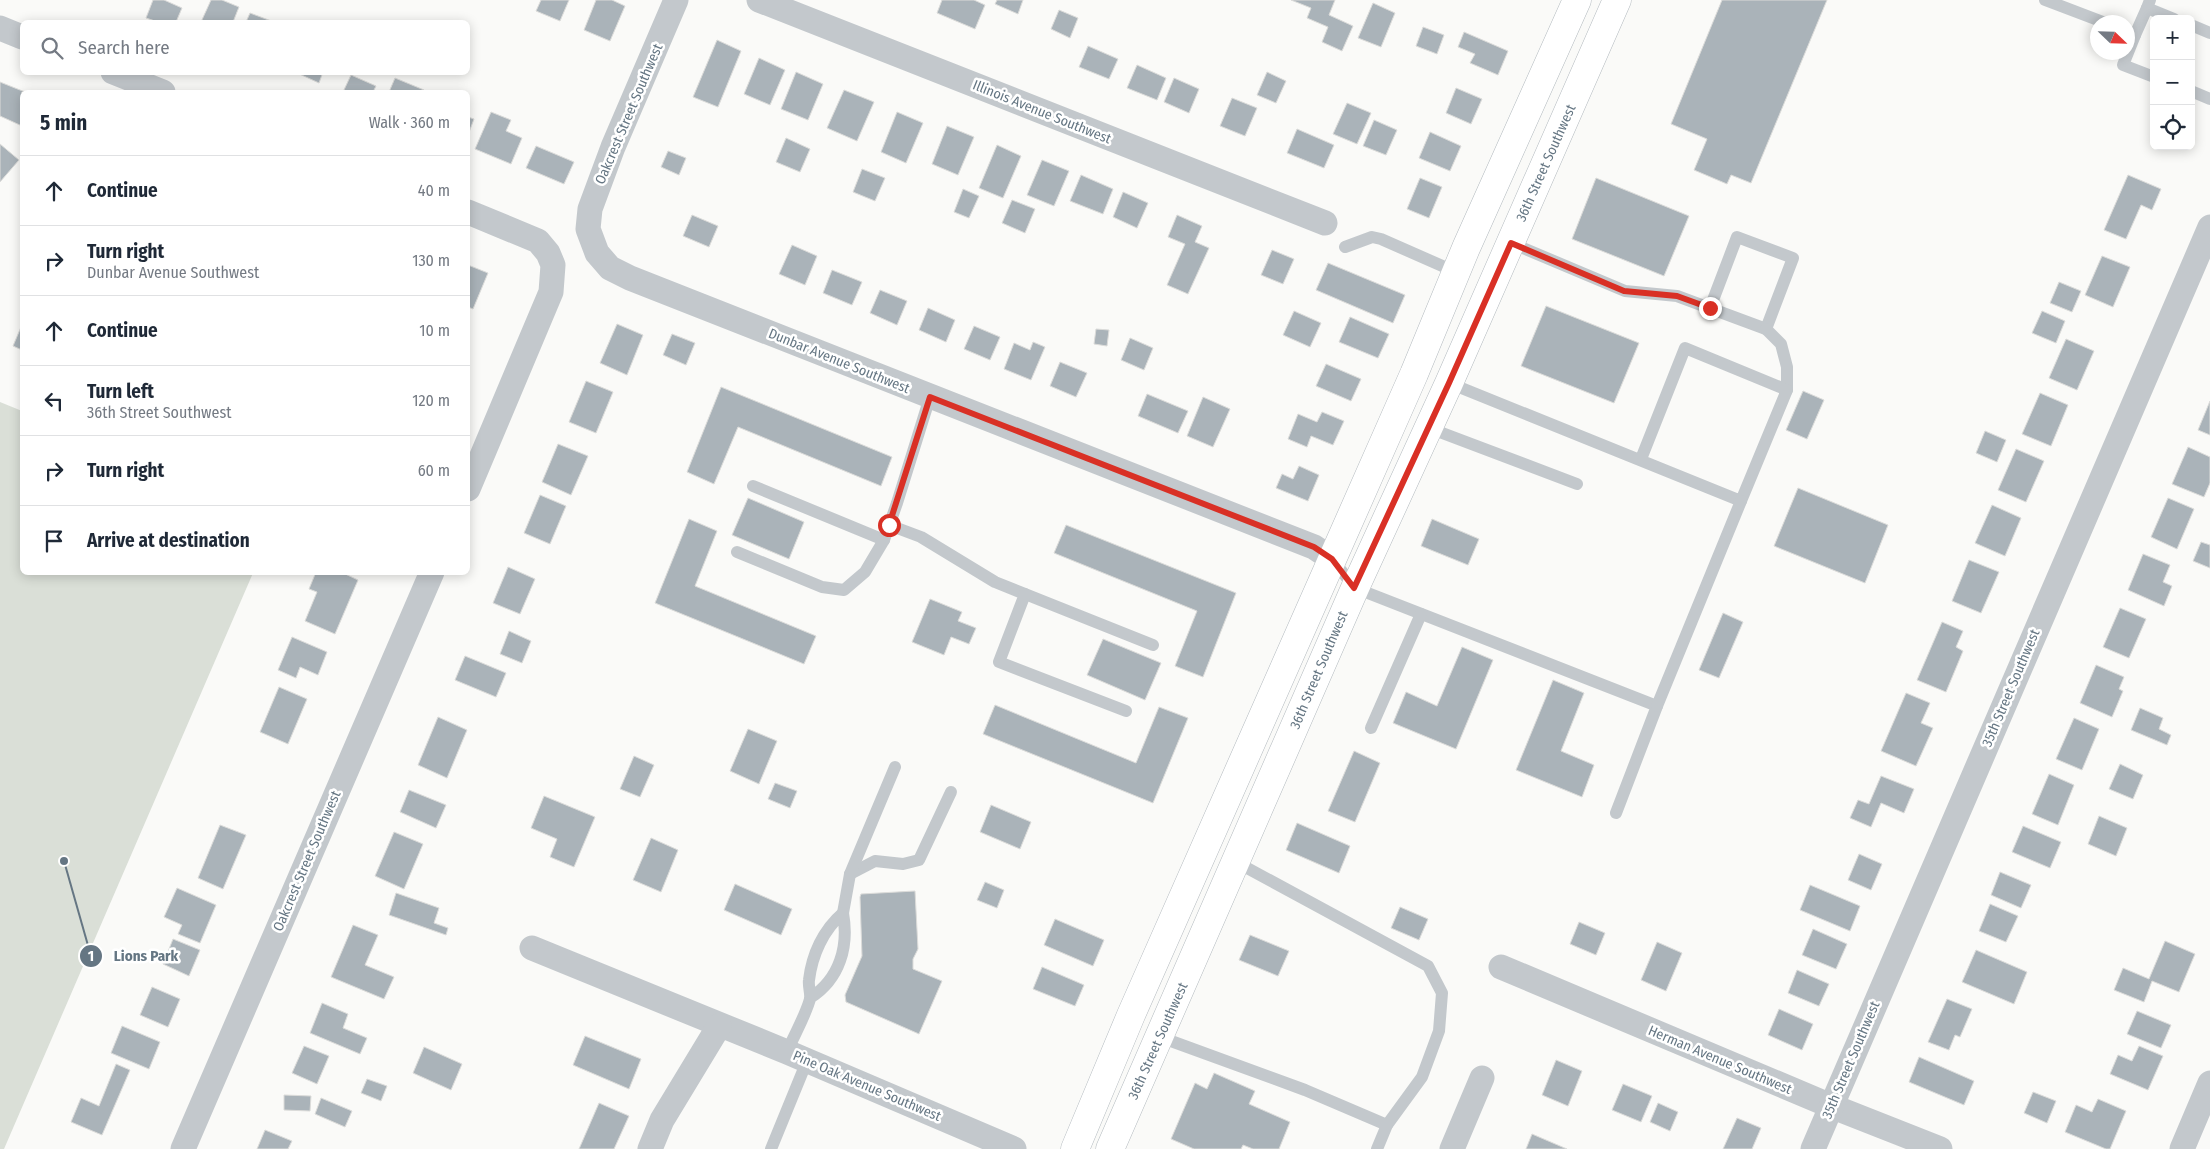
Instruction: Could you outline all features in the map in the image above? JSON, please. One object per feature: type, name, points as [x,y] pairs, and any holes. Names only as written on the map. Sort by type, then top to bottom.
[{"type":"street","name":"Oakcrest Street Southwest","points":[[588,229],[590,209],[614,146],[676,0]]},
{"type":"street","name":"Illinois Avenue Southwest","points":[[759,0],[1325,224]]},
{"type":"street","points":[[1079,1148],[1131,1015],[1577,0]]},
{"type":"street","name":"36th Street Southwest","points":[[1110,1149],[1354,588],[1449,383],[1617,0]]},
{"type":"street","points":[[0,28],[20,36]]},
{"type":"street","points":[[120,75],[158,90]]},
{"type":"street","points":[[470,213],[538,241],[548,253],[553,265],[551,292],[470,484]]},
{"type":"street","name":"35th Street Southwest","points":[[1813,1149],[2210,227]]},
{"type":"street","name":"Dunbar Avenue Southwest","points":[[588,229],[597,253],[610,268],[930,397],[1314,547],[1332,559]]},
{"type":"street","name":"Oakcrest Street Southwest","points":[[183,1149],[431,575]]},
{"type":"street","name":"Pine Oak Avenue Southwest","points":[[532,948],[797,1057],[1008,1148]]},
{"type":"street","name":"Herman Avenue Southwest","points":[[1501,967],[1831,1106],[1940,1149]]},
{"type":"street","points":[[650,1149],[662,1120],[719,1026]]},
{"type":"street","points":[[1452,1149],[1482,1078]]},
{"type":"street","points":[[2182,1149],[2210,1083]]},
{"type":"lane","points":[[2045,0],[2090,17]]},
{"type":"lane","points":[[2135,27],[2148,4],[2167,15]]},
{"type":"lane","points":[[2195,26],[2210,32]]},
{"type":"lane","points":[[2124,60],[2123,65],[2150,75]]},
{"type":"lane","points":[[2195,93],[2210,99]]},
{"type":"lane","points":[[1346,247],[1372,237],[1382,239],[1456,272]]},
{"type":"lane","points":[[1710,308],[1737,237],[1793,258],[1766,328]]},
{"type":"lane","points":[[1511,243],[1624,291],[1677,296],[1766,328],[1781,344],[1787,367],[1787,390],[1657,706],[1616,813]]},
{"type":"lane","points":[[1642,459],[1685,348],[1787,390]]},
{"type":"lane","points":[[1449,383],[1642,459],[1741,501]]},
{"type":"lane","points":[[737,552],[822,587],[844,590],[865,572],[884,540],[930,397]]},
{"type":"lane","points":[[1428,428],[1577,484]]},
{"type":"lane","points":[[753,486],[884,540]]},
{"type":"lane","points":[[889,525],[921,537],[995,582],[1153,645]]},
{"type":"lane","points":[[1332,559],[1354,588],[1657,706]]},
{"type":"lane","points":[[1025,594],[999,662],[1126,711]]},
{"type":"lane","points":[[1371,728],[1421,614]]},
{"type":"lane","points":[[810,998],[823,990],[836,969],[845,945],[846,928],[843,913],[850,874],[895,767]]},
{"type":"lane","points":[[850,874],[875,861],[903,864],[919,860],[952,792]]},
{"type":"lane","points":[[1236,862],[1428,966],[1442,992],[1439,1032],[1422,1077],[1387,1125],[1377,1149]]},
{"type":"lane","points":[[770,1149],[797,1057],[810,998],[809,982],[812,962],[832,922],[843,913]]},
{"type":"lane","points":[[1160,1037],[1304,1090],[1387,1125]]},
{"type":"shaded area","points":[[0,402],[20,410],[20,575],[252,575],[4,1149],[0,1149]]},
{"type":"building","points":[[153,0],[164,0],[182,8],[177,20],[152,20],[146,18]]},
{"type":"building","points":[[211,0],[222,0],[239,7],[234,20],[202,20]]},
{"type":"building","points":[[541,0],[569,0],[560,21],[536,11]]},
{"type":"building","points":[[596,0],[612,0],[625,6],[610,41],[584,30]]},
{"type":"building","points":[[942,0],[974,0],[985,5],[975,29],[937,13]]},
{"type":"building","points":[[997,0],[1023,0],[1018,14],[995,4]]},
{"type":"building","points":[[1291,0],[1335,0],[1329,15],[1353,26],[1342,51],[1322,42],[1328,27],[1307,18],[1311,8]]},
{"type":"building","points":[[1722,0],[1827,0],[1751,183],[1731,175],[1727,184],[1694,170],[1707,139],[1671,124]]},
{"type":"building","points":[[1373,3],[1395,13],[1381,47],[1358,38]]},
{"type":"building","points":[[1059,10],[1078,18],[1070,38],[1051,29]]},
{"type":"building","points":[[250,13],[269,20],[247,20]]},
{"type":"building","points":[[1423,27],[1444,35],[1437,54],[1416,46]]},
{"type":"building","points":[[1464,32],[1508,51],[1498,75],[1470,63],[1475,54],[1458,47]]},
{"type":"building","points":[[717,40],[741,51],[718,107],[693,97]]},
{"type":"building","points":[[1088,46],[1118,59],[1109,79],[1079,67]]},
{"type":"building","points":[[759,58],[785,70],[770,105],[744,94]]},
{"type":"building","points":[[1137,65],[1166,78],[1157,100],[1127,88]]},
{"type":"building","points":[[796,72],[823,84],[808,120],[781,109]]},
{"type":"building","points":[[1267,72],[1286,81],[1276,103],[1257,95]]},
{"type":"building","points":[[302,75],[322,75],[319,83]]},
{"type":"building","points":[[351,75],[376,86],[374,90],[344,90]]},
{"type":"building","points":[[395,78],[424,90],[390,90]]},
{"type":"building","points":[[1174,78],[1199,89],[1189,113],[1164,102]]},
{"type":"building","points":[[0,82],[20,90],[20,125],[0,116]]},
{"type":"building","points":[[1456,88],[1482,99],[1471,124],[1446,113]]},
{"type":"building","points":[[844,90],[874,102],[857,141],[827,128]]},
{"type":"building","points":[[1232,98],[1257,108],[1245,136],[1220,126]]},
{"type":"building","points":[[1347,103],[1371,113],[1357,144],[1333,134]]},
{"type":"building","points":[[491,112],[511,120],[506,131],[522,138],[511,164],[475,149]]},
{"type":"building","points":[[897,112],[923,123],[906,163],[881,152]]},
{"type":"building","points":[[470,118],[474,119],[470,130]]},
{"type":"building","points":[[1374,120],[1397,130],[1386,155],[1363,146]]},
{"type":"building","points":[[947,126],[974,137],[958,175],[932,164]]},
{"type":"building","points":[[1297,129],[1334,145],[1324,168],[1287,153]]},
{"type":"building","points":[[1430,132],[1461,146],[1450,171],[1419,158]]},
{"type":"building","points":[[786,138],[810,149],[800,172],[776,162]]},
{"type":"building","points":[[0,144],[19,160],[0,182]]},
{"type":"building","points":[[997,145],[1021,156],[1003,198],[979,188]]},
{"type":"building","points":[[536,146],[574,162],[564,184],[526,168]]},
{"type":"building","points":[[668,151],[686,158],[679,175],[661,167]]},
{"type":"building","points":[[1042,160],[1069,171],[1054,206],[1027,195]]},
{"type":"building","points":[[862,169],[885,178],[875,201],[853,192]]},
{"type":"building","points":[[1081,175],[1113,189],[1103,214],[1070,201]]},
{"type":"building","points":[[2128,175],[2161,189],[2152,210],[2141,205],[2126,239],[2104,230]]},
{"type":"building","points":[[1420,178],[1442,187],[1429,218],[1407,209]]},
{"type":"building","points":[[1596,178],[1689,216],[1664,276],[1572,239]]},
{"type":"building","points":[[963,189],[979,196],[969,218],[954,212]]},
{"type":"building","points":[[1123,192],[1148,203],[1137,228],[1113,217]]},
{"type":"building","points":[[1012,200],[1035,209],[1025,233],[1002,223]]},
{"type":"building","points":[[692,215],[718,226],[709,247],[683,236]]},
{"type":"building","points":[[1177,215],[1202,226],[1195,242],[1209,248],[1188,294],[1167,285],[1185,244],[1168,237]]},
{"type":"building","points":[[792,245],[817,256],[805,285],[779,274]]},
{"type":"building","points":[[1272,250],[1294,259],[1283,284],[1261,275]]},
{"type":"building","points":[[2102,256],[2130,267],[2113,307],[2085,295]]},
{"type":"building","points":[[1328,263],[1405,295],[1393,323],[1316,290]]},
{"type":"building","points":[[470,266],[488,273],[473,309],[470,308]]},
{"type":"building","points":[[832,270],[862,282],[852,305],[823,293]]},
{"type":"building","points":[[2059,282],[2081,291],[2072,312],[2050,303]]},
{"type":"building","points":[[880,290],[907,301],[897,325],[870,313]]},
{"type":"building","points":[[1546,306],[1639,343],[1614,403],[1521,366]]},
{"type":"building","points":[[928,308],[955,320],[946,342],[919,330]]},
{"type":"building","points":[[1294,311],[1321,323],[1310,347],[1283,335]]},
{"type":"building","points":[[2042,311],[2065,321],[2056,343],[2032,333]]},
{"type":"building","points":[[1350,317],[1389,334],[1378,358],[1339,342]]},
{"type":"building","points":[[617,324],[643,335],[627,375],[600,363]]},
{"type":"building","points":[[974,326],[1000,337],[990,360],[964,349]]},
{"type":"building","points":[[20,329],[20,349],[13,346]]},
{"type":"building","points":[[1096,329],[1109,330],[1107,346],[1094,344]]},
{"type":"building","points":[[672,334],[695,343],[686,365],[663,355]]},
{"type":"building","points":[[1130,338],[1153,348],[1144,370],[1121,360]]},
{"type":"building","points":[[2066,339],[2094,351],[2077,390],[2049,378]]},
{"type":"building","points":[[1033,342],[1045,347],[1031,380],[1004,369],[1014,343],[1030,350]]},
{"type":"building","points":[[1060,362],[1087,373],[1076,397],[1050,386]]},
{"type":"building","points":[[1326,364],[1361,379],[1351,401],[1316,386]]},
{"type":"building","points":[[586,381],[613,392],[596,433],[569,422]]},
{"type":"building","points":[[721,387],[892,457],[881,486],[738,427],[714,484],[687,472]]},
{"type":"building","points":[[1803,391],[1824,400],[1807,439],[1786,430]]},
{"type":"building","points":[[2040,393],[2068,405],[2051,446],[2022,434]]},
{"type":"building","points":[[1147,394],[1188,411],[1178,433],[1138,416]]},
{"type":"building","points":[[1203,397],[1230,409],[1213,447],[1187,436]]},
{"type":"building","points":[[2210,401],[2210,435],[2198,430]]},
{"type":"building","points":[[1322,412],[1344,421],[1333,445],[1311,436],[1307,447],[1288,439],[1298,414],[1317,422]]},
{"type":"building","points":[[1985,431],[2006,440],[1997,462],[1976,453]]},
{"type":"building","points":[[558,444],[588,456],[571,495],[542,482]]},
{"type":"building","points":[[2188,447],[2210,457],[2210,483],[2204,497],[2172,484]]},
{"type":"building","points":[[2016,449],[2044,461],[2026,502],[1998,490]]},
{"type":"building","points":[[1299,466],[1319,475],[1308,501],[1276,488],[1282,474],[1293,479]]},
{"type":"building","points":[[1798,488],[1888,525],[1865,583],[1774,546]]},
{"type":"building","points":[[540,495],[566,506],[550,544],[524,533]]},
{"type":"building","points":[[748,498],[804,522],[789,559],[732,535]]},
{"type":"building","points":[[2168,498],[2194,509],[2177,549],[2151,537]]},
{"type":"building","points":[[1992,505],[2021,518],[2005,556],[1975,543]]},
{"type":"building","points":[[689,519],[717,531],[695,586],[816,636],[804,664],[655,603]]},
{"type":"building","points":[[1432,519],[1479,539],[1468,565],[1421,546]]},
{"type":"building","points":[[1066,525],[1236,593],[1203,677],[1175,666],[1197,611],[1054,553]]},
{"type":"building","points":[[2201,542],[2210,545],[2210,568],[2193,561]]},
{"type":"building","points":[[2143,554],[2170,565],[2163,582],[2172,586],[2164,606],[2128,590]]},
{"type":"building","points":[[1969,560],[1999,572],[1981,613],[1952,601]]},
{"type":"building","points":[[508,567],[535,579],[520,614],[493,603]]},
{"type":"building","points":[[315,575],[347,575],[358,580],[335,634],[305,621],[317,592],[309,589]]},
{"type":"building","points":[[930,599],[962,612],[958,621],[976,628],[969,644],[951,637],[944,655],[912,642]]},
{"type":"building","points":[[2120,608],[2146,619],[2129,658],[2103,647]]},
{"type":"building","points":[[1723,613],[1743,622],[1719,678],[1699,670]]},
{"type":"building","points":[[1942,622],[1963,631],[1956,647],[1963,651],[1946,692],[1917,680]]},
{"type":"building","points":[[509,631],[531,641],[522,663],[500,654]]},
{"type":"building","points":[[292,637],[327,652],[318,675],[300,667],[296,678],[278,670]]},
{"type":"building","points":[[1103,639],[1161,663],[1145,700],[1087,675]]},
{"type":"building","points":[[1462,647],[1493,660],[1456,749],[1393,723],[1406,692],[1437,706]]},
{"type":"building","points":[[465,656],[506,673],[496,697],[455,680]]},
{"type":"building","points":[[2096,665],[2124,677],[2119,689],[2123,691],[2112,717],[2080,703]]},
{"type":"building","points":[[1553,680],[1584,693],[1561,751],[1594,765],[1582,797],[1516,770]]},
{"type":"building","points":[[279,687],[307,699],[288,744],[260,732]]},
{"type":"building","points":[[1906,693],[1930,703],[1921,723],[1933,728],[1916,766],[1881,751]]},
{"type":"building","points":[[995,705],[1136,763],[1159,707],[1188,718],[1153,803],[983,734]]},
{"type":"building","points":[[2140,708],[2163,718],[2159,729],[2171,735],[2167,745],[2131,730]]},
{"type":"building","points":[[438,717],[467,730],[447,778],[418,765]]},
{"type":"building","points":[[2074,718],[2099,729],[2082,770],[2056,759]]},
{"type":"building","points":[[748,729],[777,741],[759,784],[730,771]]},
{"type":"building","points":[[1354,751],[1380,763],[1355,822],[1328,811]]},
{"type":"building","points":[[634,756],[654,765],[640,797],[620,789]]},
{"type":"building","points":[[2120,764],[2143,775],[2133,799],[2109,789]]},
{"type":"building","points":[[2049,774],[2074,785],[2058,825],[2032,814]]},
{"type":"building","points":[[1881,776],[1914,789],[1904,813],[1881,803],[1871,827],[1850,818],[1858,800],[1869,804]]},
{"type":"building","points":[[775,783],[797,791],[790,808],[768,799]]},
{"type":"building","points":[[409,790],[446,805],[436,828],[400,812]]},
{"type":"building","points":[[544,796],[595,817],[574,867],[550,857],[557,839],[531,828]]},
{"type":"building","points":[[991,805],[1031,822],[1020,849],[980,832]]},
{"type":"building","points":[[2099,816],[2127,828],[2116,856],[2088,844]]},
{"type":"building","points":[[1297,823],[1350,846],[1339,873],[1286,850]]},
{"type":"building","points":[[220,825],[246,835],[223,889],[198,878]]},
{"type":"building","points":[[2023,826],[2061,842],[2050,868],[2012,852]]},
{"type":"building","points":[[394,832],[423,844],[404,889],[375,876]]},
{"type":"building","points":[[651,838],[678,850],[661,892],[633,880]]},
{"type":"building","points":[[1859,854],[1882,864],[1871,890],[1848,880]]},
{"type":"building","points":[[2000,872],[2031,885],[2021,908],[1991,895]]},
{"type":"building","points":[[985,882],[1004,890],[997,908],[977,900]]},
{"type":"building","points":[[735,884],[792,909],[781,935],[724,910]]},
{"type":"building","points":[[1810,885],[1860,906],[1850,931],[1800,910]]},
{"type":"building","points":[[177,888],[216,905],[200,943],[178,934],[182,925],[164,917]]},
{"type":"building","points":[[915,891],[918,949],[913,959],[913,969],[942,981],[919,1034],[846,1002],[845,995],[862,956],[861,894]]},
{"type":"building","points":[[396,893],[439,908],[434,923],[448,928],[446,935],[389,915]]},
{"type":"building","points":[[1990,904],[2018,916],[2006,942],[1979,931]]},
{"type":"building","points":[[1400,907],[1428,919],[1419,940],[1391,928]]},
{"type":"building","points":[[1055,919],[1104,940],[1093,966],[1044,945]]},
{"type":"building","points":[[1579,922],[1605,933],[1596,955],[1570,944]]},
{"type":"building","points":[[353,925],[378,935],[365,965],[394,977],[384,999],[331,977]]},
{"type":"building","points":[[1813,929],[1847,944],[1836,969],[1802,955]]},
{"type":"building","points":[[1250,935],[1289,951],[1278,976],[1239,960]]},
{"type":"building","points":[[173,939],[200,950],[189,976],[163,964]]},
{"type":"building","points":[[2165,941],[2195,954],[2179,992],[2152,981],[2144,1002],[2114,990],[2123,968],[2149,979]]},
{"type":"building","points":[[1657,942],[1682,953],[1666,991],[1641,980]]},
{"type":"building","points":[[1976,950],[2027,972],[2014,1004],[1962,982]]},
{"type":"building","points":[[1042,967],[1084,985],[1075,1006],[1033,989]]},
{"type":"building","points":[[1797,970],[1829,984],[1819,1006],[1788,993]]},
{"type":"building","points":[[152,987],[180,999],[168,1027],[140,1015]]},
{"type":"building","points":[[1947,999],[1972,1009],[1960,1037],[1955,1035],[1949,1050],[1928,1042]]},
{"type":"building","points":[[322,1003],[348,1014],[343,1028],[367,1038],[360,1054],[310,1033]]},
{"type":"building","points":[[1779,1009],[1813,1024],[1802,1050],[1768,1035]]},
{"type":"building","points":[[2137,1011],[2171,1025],[2161,1048],[2127,1034]]},
{"type":"building","points":[[122,1026],[160,1042],[149,1069],[111,1053]]},
{"type":"building","points":[[585,1036],[641,1059],[629,1089],[573,1065]]},
{"type":"building","points":[[304,1046],[329,1056],[317,1084],[292,1073]]},
{"type":"building","points":[[2139,1046],[2163,1056],[2148,1090],[2110,1074],[2118,1055],[2132,1061]]},
{"type":"building","points":[[424,1047],[462,1064],[451,1090],[413,1073]]},
{"type":"building","points":[[1919,1057],[1974,1081],[1964,1105],[1909,1082]]},
{"type":"building","points":[[1556,1060],[1582,1071],[1568,1106],[1542,1095]]},
{"type":"building","points":[[116,1064],[130,1070],[102,1135],[71,1122],[81,1098],[99,1106]]},
{"type":"building","points":[[1214,1073],[1255,1091],[1249,1104],[1290,1122],[1279,1149],[1253,1149],[1243,1145],[1241,1149],[1194,1149],[1171,1139],[1195,1083],[1207,1089]]},
{"type":"building","points":[[367,1079],[387,1086],[381,1101],[361,1093]]},
{"type":"building","points":[[1623,1084],[1652,1096],[1641,1122],[1612,1110]]},
{"type":"building","points":[[2033,1092],[2056,1101],[2047,1123],[2024,1113]]},
{"type":"building","points":[[284,1095],[311,1096],[310,1111],[284,1110]]},
{"type":"building","points":[[321,1098],[352,1111],[345,1127],[315,1114]]},
{"type":"building","points":[[2098,1099],[2126,1111],[2110,1149],[2065,1132],[2076,1105],[2092,1112]]},
{"type":"building","points":[[599,1103],[629,1116],[614,1149],[579,1149]]},
{"type":"building","points":[[1658,1103],[1678,1112],[1670,1131],[1650,1122]]},
{"type":"building","points":[[1737,1118],[1761,1128],[1752,1149],[1723,1149]]},
{"type":"building","points":[[265,1130],[292,1141],[288,1149],[257,1149]]},
{"type":"building","points":[[1532,1134],[1567,1149],[1526,1149]]},
{"type":"place","name":"Lions Park","points":[[64,861]]},
{"type":"route","points":[[889,525],[930,397],[1314,547],[1332,559],[1354,588],[1449,383],[1511,243],[1624,291],[1677,296],[1710,308]]}]
